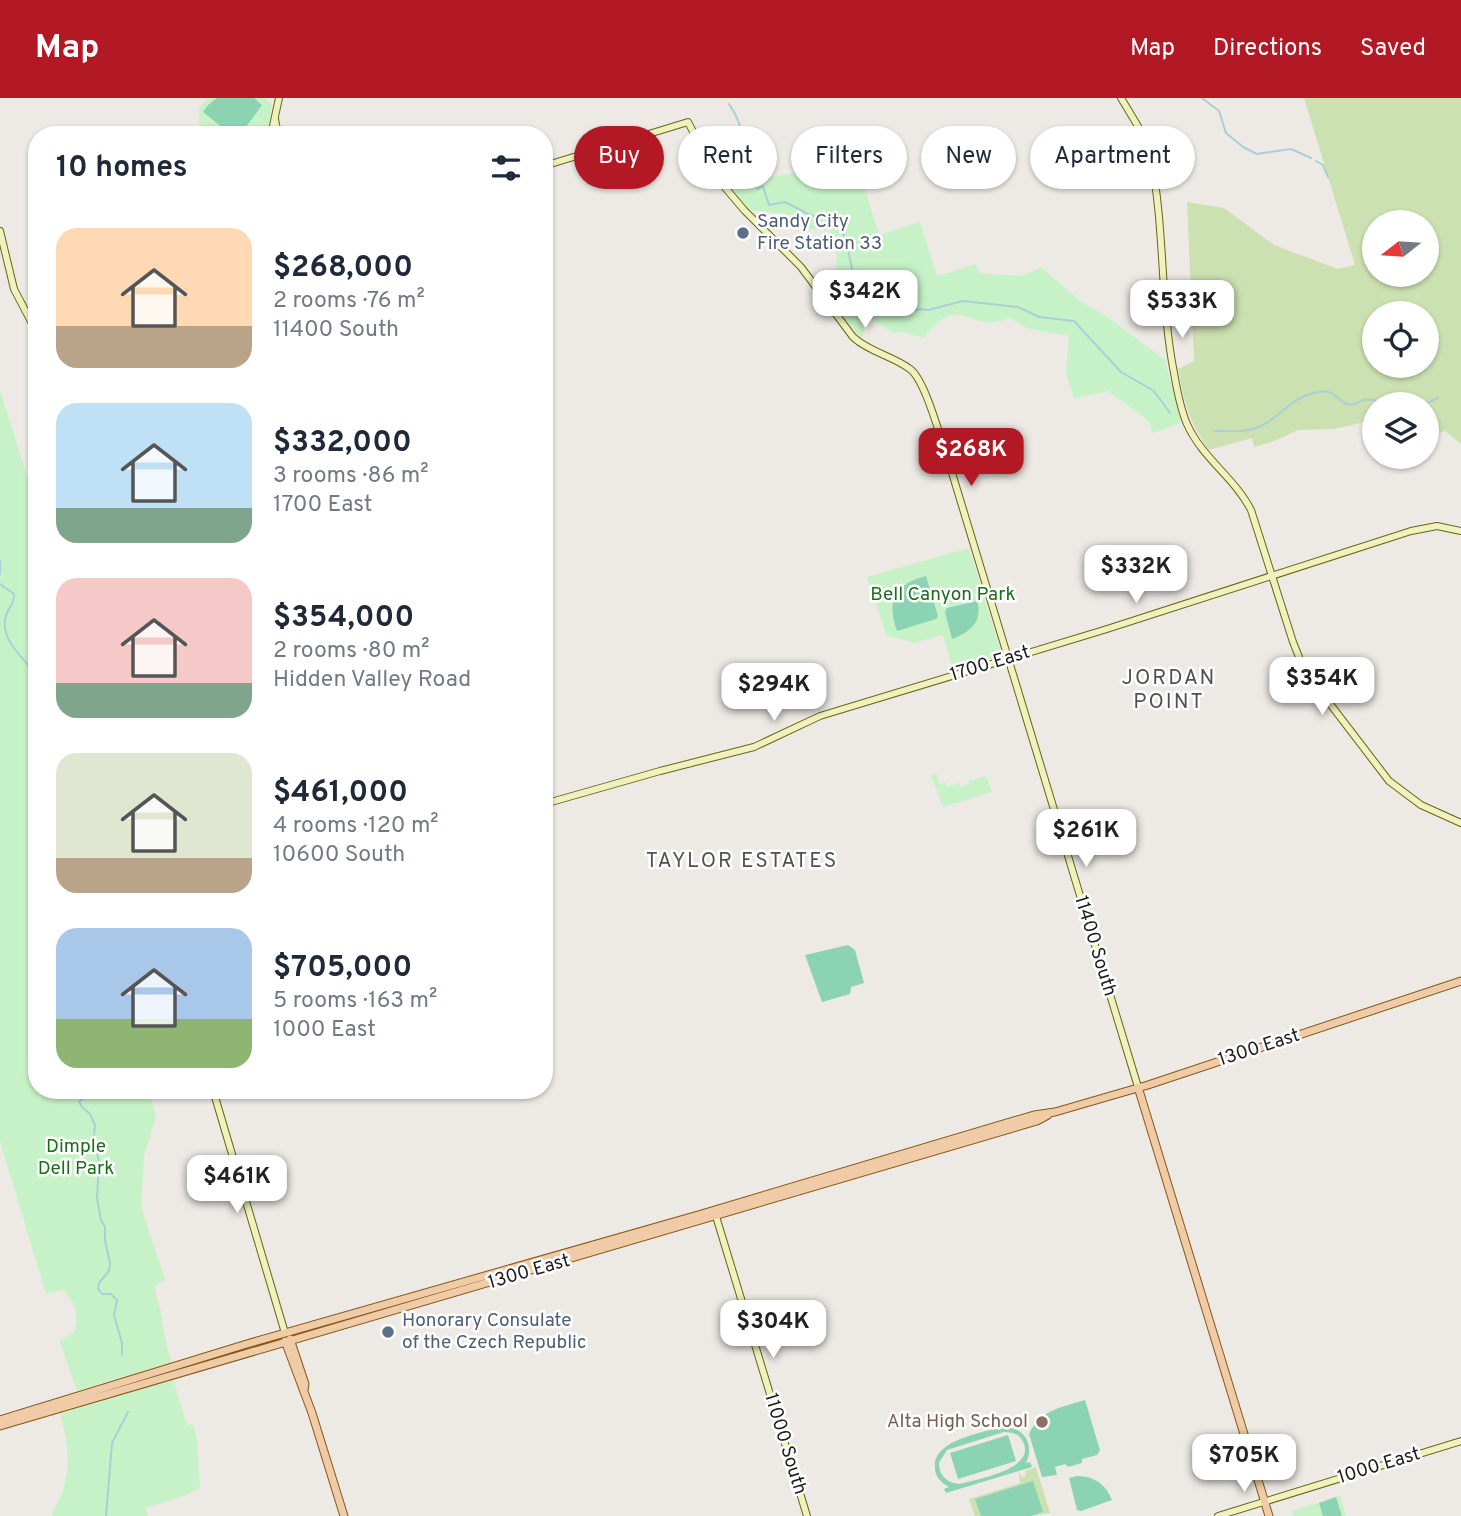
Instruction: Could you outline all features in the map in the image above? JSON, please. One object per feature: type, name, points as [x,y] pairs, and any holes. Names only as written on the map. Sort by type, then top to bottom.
[{"type":"main road","points":[[273,126],[279,98]]},
{"type":"main road","points":[[1121,98],[1142,133],[1153,168],[1169,346],[1181,408],[1198,443],[1233,481],[1255,520],[1303,666],[1381,771],[1409,798],[1461,823]]},
{"type":"main road","points":[[275,117],[276,126]]},
{"type":"main road","name":"11400 South","points":[[553,163],[688,122],[714,173],[732,197],[802,267],[858,341],[912,370],[922,385],[947,453],[1269,1516]]},
{"type":"main road","points":[[0,231],[14,289],[28,316]]},
{"type":"main road","name":"1700 East","points":[[553,801],[754,747],[820,716],[1411,531],[1437,526],[1461,531]]},
{"type":"main road","name":"1300 East","points":[[0,1426],[1037,1121],[1055,1112],[1461,981]]},
{"type":"main road","points":[[216,1099],[285,1333],[344,1516]]},
{"type":"main road","name":"1300 East","points":[[0,1420],[285,1333],[715,1214]]},
{"type":"main road","name":"11000 South","points":[[715,1214],[807,1516]]},
{"type":"main road","points":[[531,1271],[563,1259],[565,1254]]},
{"type":"main road","name":"1000 East","points":[[1218,1516],[1461,1441]]},
{"type":"green space","points":[[209,98],[265,98],[272,104],[269,126],[199,126],[199,108]]},
{"type":"green space","points":[[217,98],[254,98],[262,105],[247,126],[221,126],[203,112]]},
{"type":"green space","points":[[1304,98],[1461,98],[1461,444],[1445,431],[1439,433],[1439,392],[1362,392],[1362,423],[1334,429],[1298,430],[1254,447],[1252,438],[1209,450],[1188,411],[1178,369],[1194,361],[1187,202],[1224,208],[1274,245],[1338,269],[1355,265]]},
{"type":"green space","points":[[791,174],[791,189],[865,189],[879,235],[920,222],[937,276],[976,264],[979,273],[1022,276],[1041,267],[1080,301],[1105,315],[1165,360],[1181,423],[1152,433],[1149,421],[1108,391],[1074,399],[1066,373],[1069,336],[1026,328],[1011,318],[997,322],[981,322],[953,315],[942,319],[924,338],[905,332],[894,333],[869,318],[861,339],[821,287],[836,278],[837,256],[830,230],[803,228],[794,215],[748,210],[731,189],[777,189],[777,176]]},
{"type":"green space","name":"Dimple Dell Park","points":[[0,390],[28,479],[28,1099],[151,1099],[156,1117],[144,1156],[141,1206],[165,1280],[155,1285],[155,1289],[172,1363],[76,1389],[60,1342],[74,1333],[75,1310],[63,1290],[46,1294],[0,1141]]},
{"type":"green space","name":"Bell Canyon Park","points":[[969,548],[1001,651],[998,655],[953,670],[943,635],[914,643],[886,635],[867,577]]},
{"type":"green space","points":[[926,576],[938,616],[936,619],[897,631],[893,611],[896,595],[907,584]]},
{"type":"green space","points":[[977,601],[978,614],[974,625],[952,639],[945,612],[947,608]]},
{"type":"green space","points":[[936,773],[940,784],[945,782],[947,787],[959,783],[961,787],[969,784],[968,781],[986,776],[992,792],[943,807],[931,775]]},
{"type":"green space","points":[[848,945],[855,950],[864,983],[851,987],[850,994],[822,1002],[805,955]]},
{"type":"green space","points":[[173,1379],[187,1425],[193,1424],[197,1439],[200,1488],[146,1508],[148,1516],[52,1516],[63,1491],[68,1461],[60,1414]]},
{"type":"green space","points":[[1085,1400],[1100,1450],[1097,1455],[1082,1459],[1082,1463],[1055,1467],[1057,1475],[1042,1477],[1029,1434],[1045,1415]]},
{"type":"green space","points":[[1003,1427],[1017,1430],[1026,1438],[1029,1449],[1026,1463],[1030,1462],[1032,1467],[946,1493],[944,1489],[949,1487],[940,1480],[935,1465],[937,1456],[943,1449],[962,1438]],"holes":[[[1004,1432],[1015,1434],[1023,1442],[1025,1451],[1014,1466],[991,1476],[960,1484],[951,1482],[942,1475],[939,1463],[947,1450]]]},
{"type":"green space","points":[[1008,1435],[1016,1461],[958,1479],[950,1453]]},
{"type":"green space","points":[[1036,1467],[1050,1513],[1031,1516],[1043,1512],[976,1499],[981,1516],[975,1516],[969,1499],[1020,1483],[1019,1472],[1022,1477],[1026,1476],[1025,1471]]},
{"type":"green space","points":[[1077,1476],[1099,1482],[1112,1500],[1077,1510],[1069,1478]]},
{"type":"green space","points":[[1033,1481],[1043,1512],[1031,1516],[981,1516],[975,1499]]},
{"type":"green space","points":[[1340,1496],[1346,1516],[1293,1516],[1292,1511]]},
{"type":"green space","points":[[1336,1497],[1342,1516],[1323,1516],[1319,1503]]},
{"type":"waterway","points":[[1202,98],[1219,111],[1226,133],[1243,147],[1257,154],[1291,149],[1311,158]]},
{"type":"waterway","points":[[729,104],[742,137],[736,158],[742,163],[737,167],[739,175],[750,177],[758,189],[763,186],[769,205],[785,202],[812,216],[826,216],[838,222],[846,240],[855,283],[865,298],[903,313],[963,301],[1018,307],[1039,317],[1074,321],[1121,372],[1154,391],[1170,413]]},
{"type":"waterway","points":[[1316,161],[1323,165],[1328,177]]},
{"type":"waterway","points":[[1214,431],[1257,428],[1302,397],[1319,392],[1329,392],[1350,404],[1362,400]]},
{"type":"waterway","points":[[0,561],[0,574]]},
{"type":"waterway","points":[[0,584],[14,594],[5,620],[7,636],[28,666]]},
{"type":"waterway","points":[[82,1099],[79,1102],[90,1114],[95,1125],[99,1163],[97,1198],[105,1227],[110,1263],[109,1271],[99,1283],[98,1289],[102,1294],[111,1294],[117,1300],[114,1315],[122,1343],[122,1355]]},
{"type":"waterway","points":[[106,1516],[112,1443],[128,1412]]},
{"type":"place","name":"Sandy City Fire Station 33","points":[[743,233]]},
{"type":"place","name":"Honorary Consulate of the Czech Republic","points":[[388,1332]]},
{"type":"place","name":"Alta High School","points":[[1042,1422]]},
{"type":"district","name":"JORDAN POINT","points":[[1169,690]]},
{"type":"district","name":"TAYLOR ESTATES","points":[[742,861]]}]
